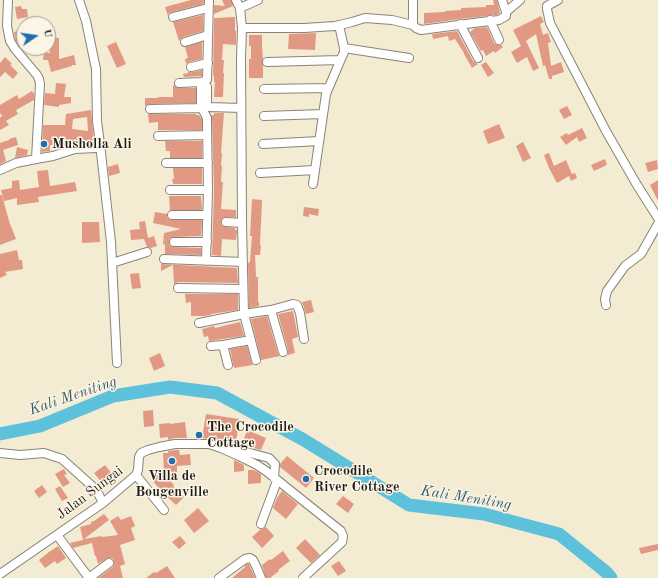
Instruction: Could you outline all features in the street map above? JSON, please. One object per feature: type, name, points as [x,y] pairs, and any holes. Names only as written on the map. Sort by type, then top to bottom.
[{"type":"street","points":[[8,0],[7,26],[10,41],[37,74],[40,81],[36,159]]},
{"type":"street","points":[[79,0],[86,21],[96,69],[97,121],[110,229],[117,363]]},
{"type":"street","points":[[236,0],[240,8],[242,28],[241,108],[244,314],[256,360]]},
{"type":"street","points":[[240,8],[258,0]]},
{"type":"street","points":[[413,0],[413,25]]},
{"type":"street","points":[[242,28],[304,28],[339,25],[365,18],[392,20],[413,25],[421,30],[499,20],[506,16],[502,0]]},
{"type":"street","points":[[506,12],[520,0]]},
{"type":"street","points":[[558,0],[547,6],[550,23],[606,132],[636,185],[658,218]]},
{"type":"street","points":[[173,17],[209,4],[208,78],[204,85],[201,104],[207,118],[208,190],[206,261]]},
{"type":"street","points":[[490,20],[499,40]]},
{"type":"street","points":[[460,24],[478,58]]},
{"type":"street","points":[[313,184],[326,94],[344,52],[339,25]]},
{"type":"street","points":[[185,42],[208,35]]},
{"type":"street","points":[[344,48],[409,58]]},
{"type":"street","points":[[267,62],[340,60]]},
{"type":"street","points":[[191,68],[208,63]]},
{"type":"street","points":[[179,83],[204,85]]},
{"type":"street","points":[[204,85],[208,106],[241,108]]},
{"type":"street","points":[[264,89],[328,88]]},
{"type":"street","points":[[150,108],[202,108]]},
{"type":"street","points":[[264,116],[323,114]]},
{"type":"street","points":[[158,136],[207,135]]},
{"type":"street","points":[[263,144],[319,141]]},
{"type":"street","points":[[0,170],[16,163],[53,156],[75,149],[97,148],[100,144]]},
{"type":"street","points":[[166,163],[208,163]]},
{"type":"street","points":[[260,173],[315,170]]},
{"type":"street","points":[[170,190],[208,190]]},
{"type":"street","points":[[172,215],[207,216]]},
{"type":"street","points":[[226,222],[242,223]]},
{"type":"street","points":[[606,305],[605,299],[607,291],[625,266],[644,250],[658,224]]},
{"type":"street","points":[[174,242],[207,242]]},
{"type":"street","points":[[112,262],[147,252]]},
{"type":"street","points":[[164,259],[243,262]]},
{"type":"street","points":[[178,288],[244,289]]},
{"type":"street","points":[[199,323],[271,310],[293,304],[296,305],[300,313],[304,339]]},
{"type":"street","points":[[271,310],[283,352]]},
{"type":"street","points":[[212,346],[251,340]]},
{"type":"street","points":[[223,345],[228,365]]},
{"type":"street","name":"Jalan Sungai","points":[[0,574],[104,504],[136,475],[139,457],[144,452],[175,444],[209,444],[248,460],[266,471],[339,529],[343,534],[342,542],[303,578]]},
{"type":"street","points":[[231,448],[269,458],[275,464],[276,479],[261,524]]},
{"type":"street","points":[[0,453],[20,455],[44,453],[62,459],[92,486],[104,504]]},
{"type":"street","points":[[136,475],[164,510]]},
{"type":"street","points":[[57,535],[89,578],[109,563]]},
{"type":"street","points":[[219,578],[245,559],[250,558],[253,560],[261,578]]},
{"type":"building","points":[[191,0],[204,0],[203,4],[169,13],[168,16],[165,7]]},
{"type":"building","points":[[222,0],[231,0],[233,6],[214,14],[214,5],[225,6]]},
{"type":"building","points":[[493,0],[497,0],[500,13],[497,15],[424,24],[424,13],[461,10],[461,8],[486,7],[486,5],[494,5]]},
{"type":"building","points":[[21,6],[22,9],[27,9],[28,16],[16,16],[15,7]]},
{"type":"building","points":[[203,15],[203,31],[183,37],[179,41],[173,22]]},
{"type":"building","points":[[541,16],[544,22],[540,24],[543,35],[548,33],[551,42],[548,43],[551,66],[561,62],[564,72],[552,76],[552,79],[549,79],[545,65],[543,66],[536,34],[526,41],[539,68],[533,71],[527,57],[517,63],[511,52],[521,46],[513,30]]},
{"type":"building","points":[[235,17],[236,45],[223,44],[223,97],[214,97],[214,18]]},
{"type":"building","points":[[487,27],[494,43],[503,47],[495,53],[494,51],[486,56],[483,50],[481,51],[470,32],[475,28]]},
{"type":"building","points":[[457,31],[473,61],[478,64],[472,68],[455,39],[449,41],[448,36],[433,39],[432,34]]},
{"type":"building","points":[[14,32],[16,32],[16,40],[15,39]]},
{"type":"building","points":[[316,33],[315,50],[288,49],[289,34]]},
{"type":"building","points":[[249,35],[262,35],[263,78],[249,78],[251,46],[249,46]]},
{"type":"building","points":[[56,38],[59,38],[59,59],[74,55],[76,65],[51,72],[48,60],[43,60],[44,56],[56,56]]},
{"type":"building","points":[[116,42],[126,64],[117,68],[107,46]]},
{"type":"building","points":[[202,42],[202,59],[186,64],[185,59],[188,58],[185,47]]},
{"type":"building","points":[[5,57],[18,73],[13,79],[5,72],[0,77],[0,63]]},
{"type":"building","points":[[486,62],[494,73],[488,77],[481,65]]},
{"type":"building","points":[[202,70],[202,76],[184,77],[183,74],[188,72]]},
{"type":"building","points":[[56,83],[66,84],[64,97],[71,97],[71,103],[59,105],[59,107],[44,105],[45,93],[55,94]]},
{"type":"building","points":[[173,85],[179,88],[196,88],[196,103],[150,104],[145,106],[145,98],[173,97]]},
{"type":"building","points":[[32,91],[34,94],[34,100],[16,110],[18,114],[6,121],[9,125],[0,130],[0,118],[2,116],[0,113],[0,105],[17,95],[19,99]]},
{"type":"building","points":[[567,106],[572,115],[564,119],[559,110]]},
{"type":"building","points":[[91,110],[94,143],[71,144],[62,147],[50,145],[50,151],[42,152],[43,125],[65,125],[66,114]],"holes":[[[87,117],[88,131],[72,129],[73,119]]]},
{"type":"building","points":[[214,113],[224,113],[221,153],[221,182],[223,182],[221,209],[236,210],[236,217],[224,217],[221,224],[237,230],[236,240],[222,239],[221,256],[212,255],[214,190],[211,115],[214,115]]},
{"type":"building","points":[[148,114],[196,114],[202,119],[202,130],[158,130],[158,122],[149,123]]},
{"type":"building","points":[[499,124],[505,138],[488,144],[483,131]]},
{"type":"building","points":[[582,128],[587,138],[579,142],[577,137],[566,145],[560,137],[567,133],[568,135]]},
{"type":"building","points":[[16,137],[18,145],[3,150],[6,161],[0,164],[0,143]]},
{"type":"building","points":[[165,141],[202,141],[202,158],[170,158],[170,151],[166,151]]},
{"type":"building","points":[[523,142],[531,158],[523,162],[516,146]]},
{"type":"building","points":[[17,147],[28,150],[27,155],[15,158]]},
{"type":"building","points":[[549,153],[554,166],[566,160],[572,174],[575,173],[577,178],[571,181],[569,176],[557,183],[544,155]]},
{"type":"building","points":[[605,159],[607,165],[594,171],[591,165]]},
{"type":"building","points":[[657,160],[658,169],[648,172],[645,163]]},
{"type":"building","points":[[118,164],[120,173],[109,176],[108,167]]},
{"type":"building","points":[[173,168],[202,168],[202,184],[173,184]]},
{"type":"building","points":[[48,170],[50,186],[75,182],[77,191],[38,197],[39,202],[17,205],[17,198],[4,201],[1,190],[12,188],[12,181],[19,180],[20,190],[39,187],[37,171]]},
{"type":"building","points":[[658,180],[658,201],[650,185]]},
{"type":"building","points":[[0,195],[2,195],[9,221],[16,239],[0,245]]},
{"type":"building","points":[[169,196],[201,196],[202,210],[170,210]]},
{"type":"building","points":[[252,199],[262,200],[261,245],[260,255],[255,255],[256,277],[258,277],[259,306],[249,308],[248,263],[250,262],[252,236],[250,236]]},
{"type":"building","points":[[304,207],[319,209],[318,216],[309,214],[309,217],[303,216]]},
{"type":"building","points":[[155,212],[167,214],[167,218],[172,220],[202,220],[201,236],[174,237],[169,239],[169,245],[174,247],[201,248],[201,255],[165,254],[165,244],[163,245],[164,233],[181,229],[153,223]]},
{"type":"building","points":[[145,221],[148,238],[154,236],[157,246],[151,248],[147,247],[144,239],[131,240],[130,230],[140,229],[139,222]]},
{"type":"building","points":[[82,222],[99,222],[100,242],[82,243]]},
{"type":"building","points":[[17,250],[19,260],[22,260],[23,269],[5,272],[7,275],[0,278],[0,254]]},
{"type":"building","points":[[161,264],[237,268],[238,283],[178,282],[174,285],[173,265],[161,271]]},
{"type":"building","points":[[139,273],[141,288],[132,289],[130,274]]},
{"type":"building","points":[[185,294],[238,294],[238,310],[204,316],[191,316],[191,302],[186,303]]},
{"type":"building","points":[[311,300],[314,312],[306,314],[302,302]]},
{"type":"building","points":[[293,311],[298,337],[292,339],[295,353],[288,355],[278,314]]},
{"type":"building","points":[[267,316],[278,354],[280,356],[261,360],[251,319]]},
{"type":"building","points":[[240,322],[244,336],[209,341],[208,336],[204,337],[202,329],[214,326],[215,328]]},
{"type":"building","points":[[247,346],[253,365],[234,368],[230,349]]},
{"type":"building","points":[[160,353],[165,366],[154,371],[149,358]]},
{"type":"building","points":[[153,410],[154,426],[144,427],[143,411]]},
{"type":"building","points":[[206,414],[239,419],[236,444],[202,438]]},
{"type":"building","points":[[185,422],[187,438],[175,438],[168,440],[168,437],[160,438],[159,424]]},
{"type":"building","points":[[247,430],[266,438],[261,450],[242,445]]},
{"type":"building","points":[[179,450],[180,455],[190,454],[191,465],[177,466],[177,472],[164,472],[163,453]]},
{"type":"building","points":[[287,456],[314,478],[306,488],[280,467],[280,464]]},
{"type":"building","points":[[234,460],[244,465],[244,471],[234,472]]},
{"type":"building","points":[[105,465],[115,478],[103,484],[94,473]]},
{"type":"building","points":[[64,469],[67,474],[64,475],[70,483],[63,487],[55,474]]},
{"type":"building","points":[[248,470],[254,470],[261,474],[261,483],[248,484]]},
{"type":"building","points":[[162,471],[174,485],[173,486],[184,497],[176,505],[152,480]]},
{"type":"building","points":[[42,485],[47,492],[39,498],[34,491]]},
{"type":"building","points":[[60,486],[68,498],[62,501],[55,489]]},
{"type":"building","points":[[282,491],[298,504],[286,519],[273,508]]},
{"type":"building","points":[[343,496],[354,504],[348,513],[336,504]]},
{"type":"building","points":[[198,508],[209,521],[194,533],[184,520]]},
{"type":"building","points":[[104,514],[109,520],[84,539],[118,535],[110,521],[118,516],[121,520],[131,516],[135,526],[131,528],[135,540],[120,545],[125,564],[120,566],[123,578],[98,578],[113,567],[113,559],[108,558],[98,564],[92,543],[73,548],[70,543],[83,540],[80,527],[91,524],[91,522]]},
{"type":"building","points":[[266,527],[274,536],[262,548],[252,537],[261,529]]},
{"type":"building","points":[[180,536],[186,543],[179,549],[172,542]]},
{"type":"building","points":[[305,539],[320,555],[311,563],[296,548]]},
{"type":"building","points":[[658,544],[658,550],[641,554],[639,548]]},
{"type":"building","points":[[58,546],[66,558],[57,564],[55,561],[45,568],[39,560]]},
{"type":"building","points":[[283,551],[290,561],[270,578],[266,578],[262,565]]},
{"type":"building","points":[[339,561],[346,571],[338,576],[331,566]]},
{"type":"building","points":[[249,564],[255,578],[232,578],[245,567],[244,566]]},
{"type":"building","points":[[167,566],[175,578],[146,578],[154,572],[156,573]]},
{"type":"waterway","name":"Kali Meniting","points":[[0,434],[40,426],[113,396],[170,387],[217,393],[304,440],[409,505],[484,514],[559,534],[606,572],[611,578]]},
{"type":"place","name":"Musholla Ali","points":[[44,144]]},
{"type":"place","name":"The Crocodile Cottage","points":[[199,435]]},
{"type":"place","name":"Villa de Bougenville","points":[[172,461]]},
{"type":"place","name":"Crocodile River Cottage","points":[[306,479]]}]
